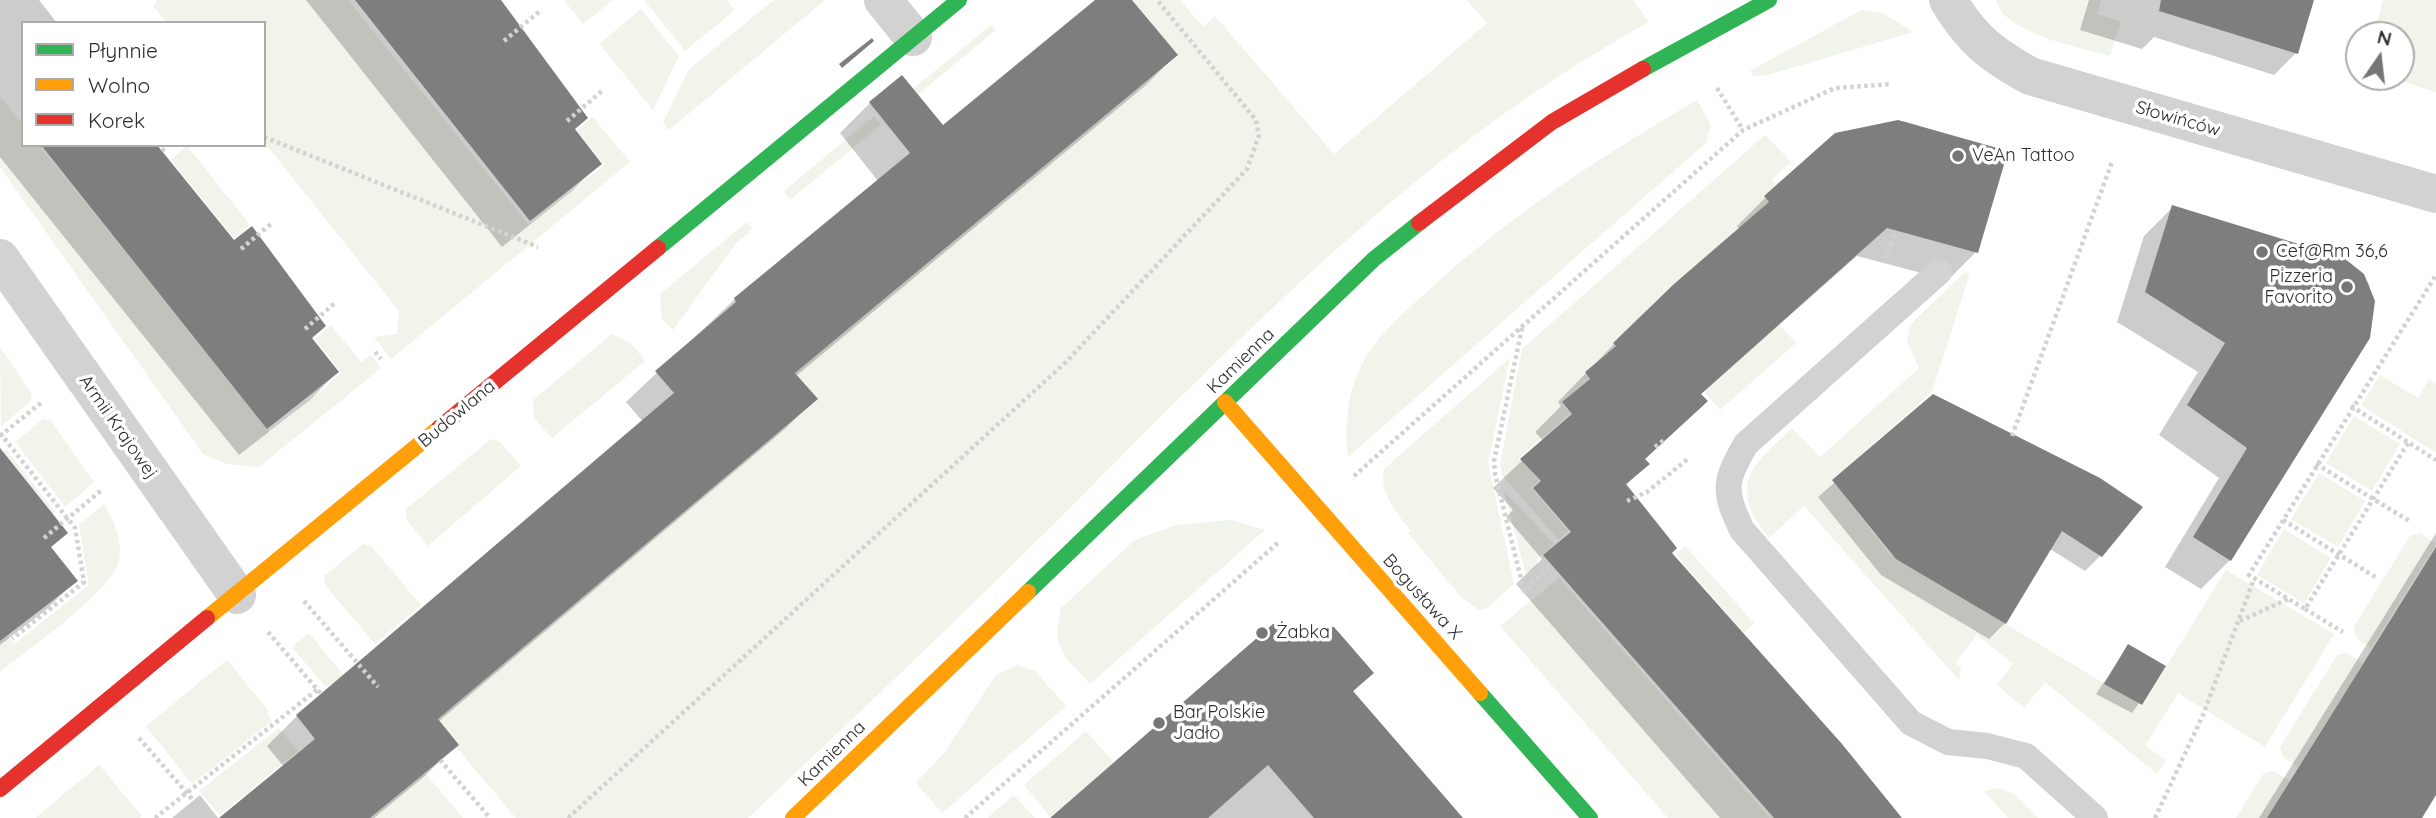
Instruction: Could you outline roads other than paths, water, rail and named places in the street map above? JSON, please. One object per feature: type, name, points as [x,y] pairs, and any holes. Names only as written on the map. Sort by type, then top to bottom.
[{"type":"street","points":[[883,0],[913,37]]},
{"type":"street","name":"Budowlana","points":[[0,789],[960,0]]},
{"type":"street","name":"Kamienna","points":[[793,818],[1374,259],[1480,174],[1552,122],[1769,0]]},
{"type":"street","name":"Słowińców","points":[[1948,0],[1962,23],[1991,54],[2030,76],[2436,194]]},
{"type":"street","name":"Armii Krajowej","points":[[0,258],[237,595]]},
{"type":"street","name":"Bogusława X","points":[[1226,402],[1590,818]]},
{"type":"lane","points":[[1939,272],[1746,444],[1729,473],[1729,502],[1742,530],[1911,723],[1948,742],[1987,746],[2026,756],[2095,818]]},
{"type":"place","name":"VeAn Tattoo","points":[[1958,156]]},
{"type":"place","name":"Cef@Rm 36,6","points":[[2262,252]]},
{"type":"place","name":"Pizzeria Favorito","points":[[2347,287]]},
{"type":"place","name":"Żabka","points":[[1262,633]]},
{"type":"place","name":"Bar Polskie Jadło","points":[[1159,723]]}]
